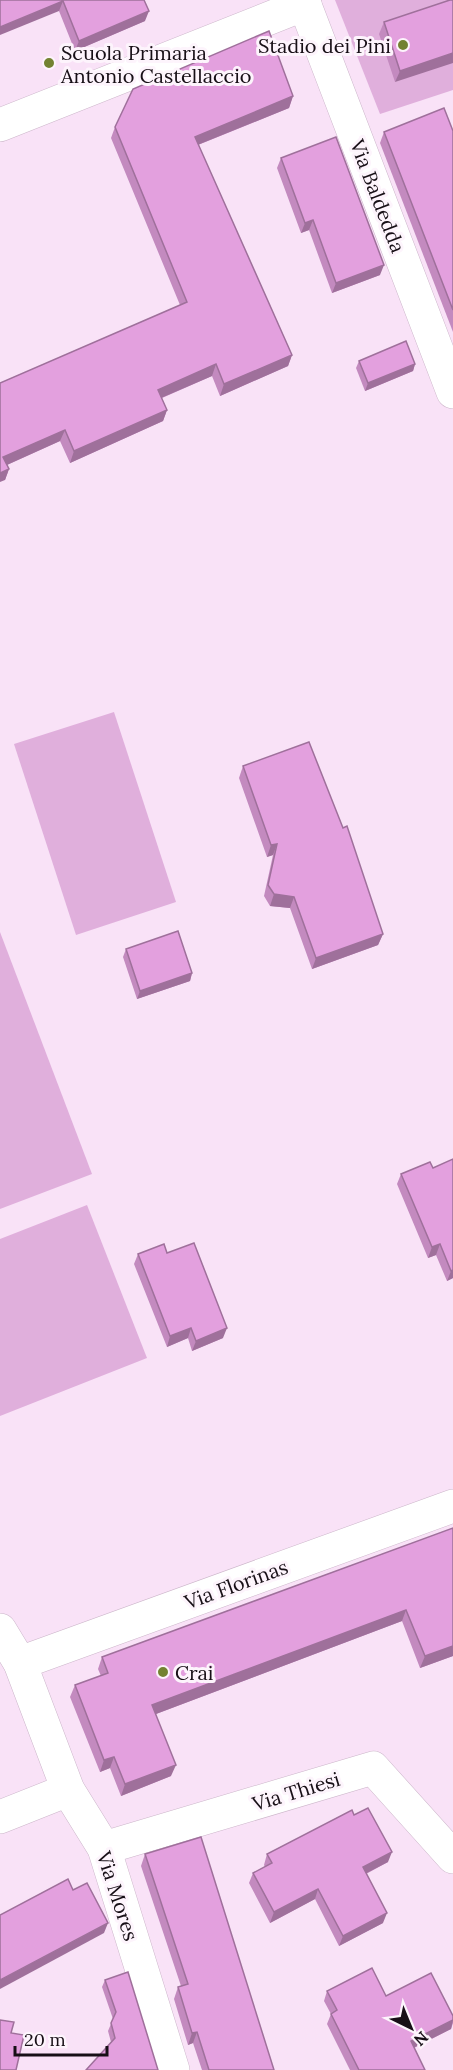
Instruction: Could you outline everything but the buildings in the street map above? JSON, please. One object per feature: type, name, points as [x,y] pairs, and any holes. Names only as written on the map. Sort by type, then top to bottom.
[{"type":"street","points":[[0,125],[304,2]]},
{"type":"street","name":"Via Baldedda","points":[[304,2],[453,392]]},
{"type":"street","name":"Via Florinas","points":[[20,1663],[453,1506]]},
{"type":"street","name":"Via Mores","points":[[0,1630],[20,1663],[68,1790],[104,1848],[173,2070]]},
{"type":"street","name":"Via Thiesi","points":[[104,1848],[373,1768],[453,1857]]},
{"type":"street","points":[[0,1817],[68,1790]]},
{"type":"shaded area","name":"Stadio dei Pini","points":[[335,0],[453,0],[453,90],[380,114]]},
{"type":"shaded area","points":[[114,712],[176,902],[76,935],[14,744]]},
{"type":"shaded area","points":[[0,932],[92,1174],[0,1209]]},
{"type":"shaded area","points":[[87,1205],[147,1358],[0,1416],[0,1239]]},
{"type":"place","name":"Stadio dei Pini","points":[[403,45]]},
{"type":"place","name":"Scuola Primaria Antonio Castellaccio","points":[[49,63]]},
{"type":"place","name":"Crai","points":[[163,1672]]}]
